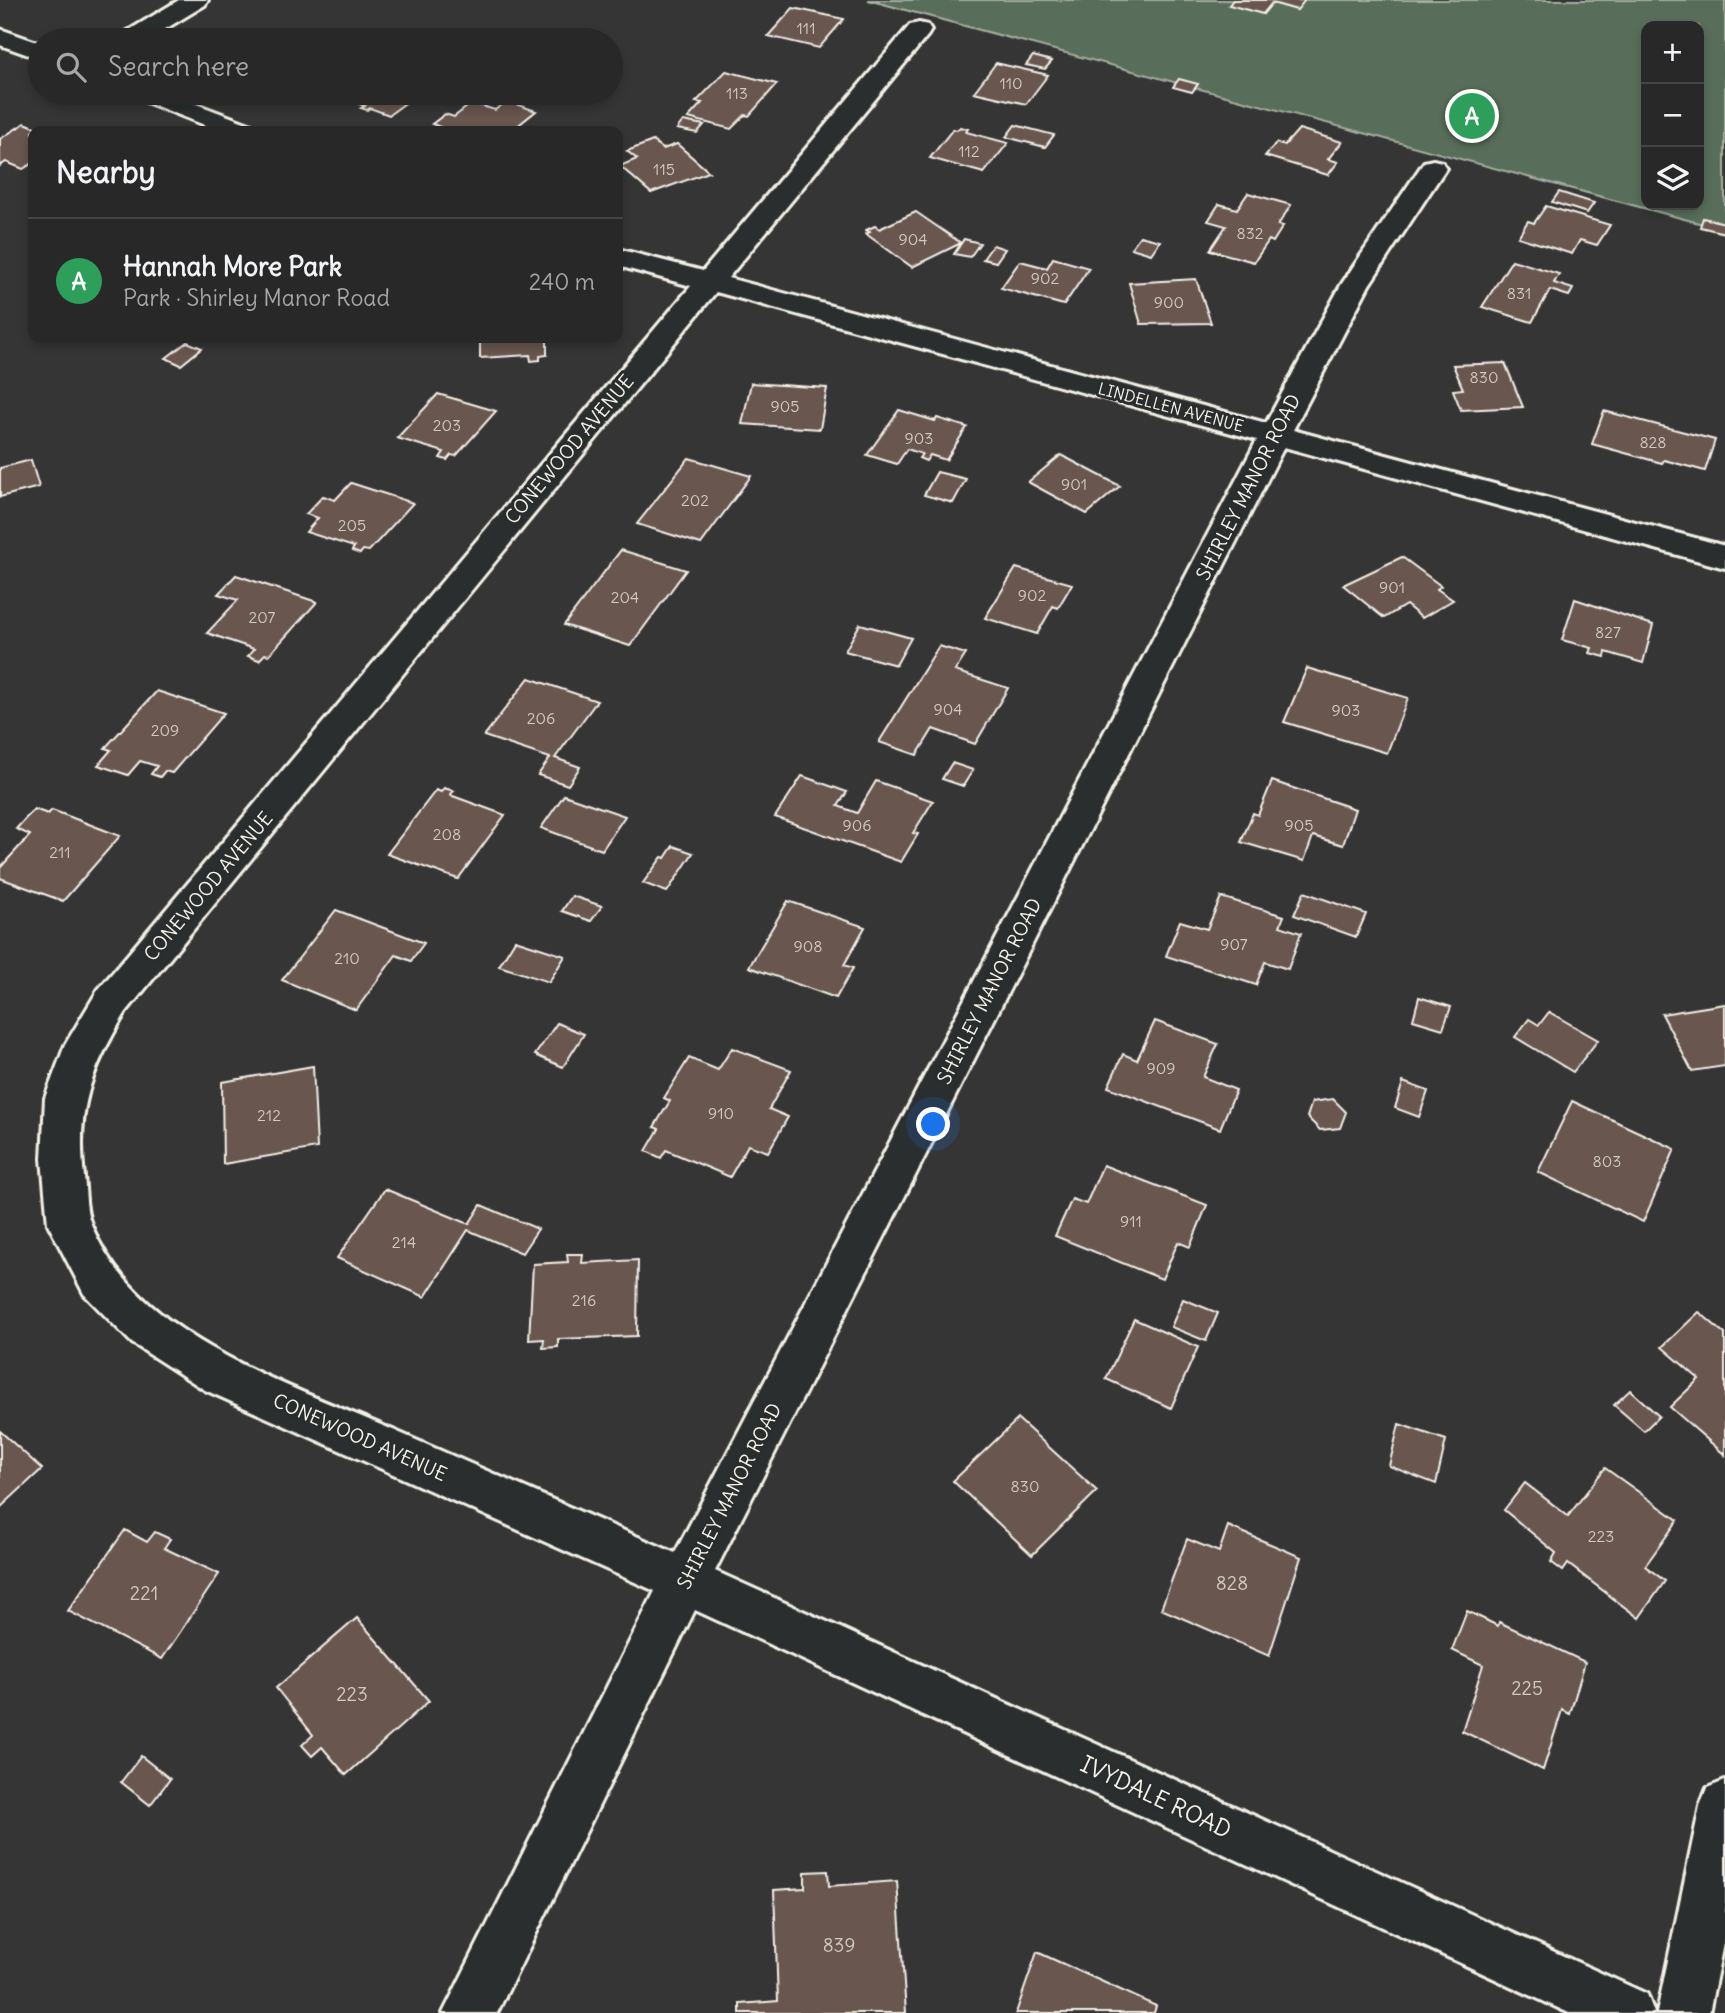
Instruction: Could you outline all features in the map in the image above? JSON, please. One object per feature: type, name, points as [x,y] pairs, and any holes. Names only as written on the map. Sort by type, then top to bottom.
[{"type":"street","points":[[150,28],[196,0]]},
{"type":"street","name":"CONEWOOD AVENUE","points":[[685,1581],[220,1376],[147,1329],[99,1281],[69,1224],[62,1159],[65,1098],[85,1045],[112,1001],[919,30]]},
{"type":"street","points":[[0,36],[28,47]]},
{"type":"street","points":[[176,105],[230,126]]},
{"type":"street","name":"SHIRLEY MANOR ROAD","points":[[469,2013],[685,1581],[1275,435],[1355,285],[1433,168]]},
{"type":"street","name":"LINDELLEN AVENUE","points":[[623,258],[1725,557]]},
{"type":"street","name":"IVYDALE ROAD","points":[[685,1581],[1628,2013]]},
{"type":"street","points":[[1684,2013],[1725,1806]]},
{"type":"green space","points":[[868,0],[1725,0],[1725,230],[1650,210],[1704,210],[1704,21],[1641,21],[1641,207]]},
{"type":"building","points":[[1233,0],[1305,0],[1297,10],[1272,3],[1263,14],[1229,5]]},
{"type":"building","points":[[793,8],[844,19],[819,48],[768,36]]},
{"type":"building","points":[[1033,56],[1052,61],[1045,69],[1026,65]]},
{"type":"building","points":[[996,63],[1048,75],[1026,104],[974,92]]},
{"type":"building","points":[[726,71],[777,84],[749,116],[745,115],[731,129],[688,118],[702,103],[696,102]]},
{"type":"building","points":[[1179,79],[1198,84],[1192,92],[1173,87]]},
{"type":"building","points":[[362,105],[403,105],[389,115],[370,108],[361,108],[365,106]]},
{"type":"building","points":[[469,105],[495,110],[502,105],[519,105],[536,111],[517,126],[432,124],[445,114],[454,117]]},
{"type":"building","points":[[683,121],[704,125],[697,133],[677,129]]},
{"type":"building","points":[[25,123],[32,126],[28,126],[28,166],[23,169],[6,162],[0,166],[0,139]]},
{"type":"building","points":[[1015,125],[1054,135],[1045,147],[1006,137]]},
{"type":"building","points":[[953,129],[968,129],[966,132],[1008,143],[984,173],[930,158]]},
{"type":"building","points":[[1299,129],[1342,142],[1328,159],[1338,162],[1328,175],[1265,156],[1276,143],[1285,145]]},
{"type":"building","points":[[653,141],[663,149],[677,144],[709,172],[651,193],[623,169],[623,165],[637,159],[627,151]]},
{"type":"building","points":[[1559,192],[1594,203],[1587,213],[1552,202]]},
{"type":"building","points":[[1248,193],[1291,205],[1278,225],[1283,226],[1273,242],[1269,240],[1254,262],[1210,250],[1226,226],[1208,221],[1219,204],[1237,209]]},
{"type":"building","points":[[1546,206],[1610,225],[1597,245],[1580,240],[1572,254],[1518,237],[1528,221],[1534,223]]},
{"type":"building","points":[[916,212],[961,243],[912,267],[866,234],[870,232],[866,230],[875,226],[879,229]]},
{"type":"building","points":[[1703,218],[1725,223],[1725,233],[1700,227]]},
{"type":"building","points":[[1140,236],[1160,241],[1151,254],[1131,248]]},
{"type":"building","points":[[964,239],[980,243],[970,257],[954,254]]},
{"type":"building","points":[[993,245],[1005,249],[996,262],[983,259]]},
{"type":"building","points":[[1053,258],[1089,268],[1064,305],[1001,288],[1020,261],[1047,268]]},
{"type":"building","points":[[1512,260],[1559,274],[1554,283],[1573,289],[1569,296],[1550,290],[1532,322],[1482,307]]},
{"type":"building","points":[[1196,279],[1211,323],[1141,324],[1129,283]]},
{"type":"building","points":[[186,343],[202,348],[181,365],[166,358]]},
{"type":"building","points":[[480,343],[547,343],[547,355],[540,356],[540,360],[531,361],[530,355],[480,358]]},
{"type":"building","points":[[1505,363],[1523,407],[1461,410],[1453,390],[1463,389],[1453,365]]},
{"type":"building","points":[[751,383],[827,388],[820,429],[742,424]]},
{"type":"building","points":[[438,394],[496,411],[456,456],[451,455],[447,460],[440,458],[444,452],[397,438]]},
{"type":"building","points":[[899,410],[967,427],[946,460],[930,455],[926,461],[919,458],[922,454],[907,449],[897,464],[867,455]]},
{"type":"building","points":[[1604,411],[1715,440],[1705,471],[1664,460],[1662,463],[1592,444]]},
{"type":"building","points":[[1061,455],[1120,486],[1087,514],[1028,482]]},
{"type":"building","points":[[689,458],[751,476],[701,544],[637,524]]},
{"type":"building","points":[[31,460],[39,487],[0,497],[0,468]]},
{"type":"building","points":[[937,472],[966,479],[953,503],[924,495]]},
{"type":"building","points":[[351,483],[413,503],[369,551],[363,550],[360,554],[352,551],[354,547],[306,532],[318,518],[306,514],[323,496],[335,500]]},
{"type":"building","points":[[621,550],[686,570],[630,646],[564,625]]},
{"type":"building","points":[[1402,557],[1441,586],[1437,589],[1453,600],[1422,618],[1406,605],[1384,618],[1343,585]]},
{"type":"building","points":[[1016,568],[1072,584],[1058,608],[1053,606],[1037,634],[985,618]]},
{"type":"building","points":[[236,575],[317,602],[269,655],[265,654],[259,660],[248,656],[254,649],[207,633],[238,600],[218,594]]},
{"type":"building","points":[[1575,599],[1653,625],[1643,663],[1606,652],[1605,657],[1590,653],[1592,648],[1562,640]]},
{"type":"building","points":[[860,624],[911,638],[896,665],[845,651]]},
{"type":"building","points":[[939,646],[966,654],[955,671],[1008,688],[975,744],[933,729],[917,755],[879,742]]},
{"type":"building","points":[[1307,668],[1408,698],[1387,753],[1284,722]]},
{"type":"building","points":[[529,678],[597,701],[555,758],[580,767],[568,785],[538,775],[550,758],[484,736]]},
{"type":"building","points":[[157,691],[224,713],[172,773],[165,771],[160,777],[151,774],[157,766],[140,761],[128,775],[98,765],[111,750],[105,748]]},
{"type":"building","points":[[952,763],[973,770],[963,786],[942,779]]},
{"type":"building","points":[[802,776],[847,792],[838,806],[857,813],[876,781],[933,801],[913,833],[918,834],[901,862],[775,817]]},
{"type":"building","points":[[1272,781],[1355,809],[1343,845],[1313,836],[1304,861],[1241,842],[1253,813],[1258,815]]},
{"type":"building","points":[[444,788],[454,791],[450,795],[505,815],[458,879],[387,854],[436,790],[441,792]]},
{"type":"building","points":[[564,795],[625,816],[602,850],[541,828]]},
{"type":"building","points":[[34,809],[48,814],[52,810],[120,836],[63,901],[0,878],[0,868],[30,835],[16,829]]},
{"type":"building","points":[[673,846],[693,853],[667,892],[643,883],[662,857],[665,858]]},
{"type":"building","points":[[1304,892],[1366,914],[1356,937],[1294,915]]},
{"type":"building","points":[[572,896],[602,906],[591,921],[562,911]]},
{"type":"building","points":[[1221,897],[1284,916],[1280,926],[1301,933],[1288,969],[1265,962],[1256,985],[1166,956],[1180,921],[1207,929]]},
{"type":"building","points":[[788,901],[865,927],[844,965],[853,968],[836,998],[749,967]]},
{"type":"building","points":[[336,910],[424,943],[411,961],[396,955],[356,1010],[282,980]]},
{"type":"building","points":[[515,940],[565,956],[549,982],[499,966]]},
{"type":"building","points":[[1419,997],[1451,1007],[1443,1029],[1413,1020]]},
{"type":"building","points":[[1725,1004],[1725,1066],[1692,1071],[1662,1014]]},
{"type":"building","points":[[1549,1012],[1598,1040],[1573,1072],[1515,1037],[1529,1019],[1539,1025]]},
{"type":"building","points":[[1155,1021],[1218,1044],[1203,1077],[1236,1090],[1220,1129],[1108,1087],[1123,1054],[1137,1060]]},
{"type":"building","points":[[557,1023],[584,1034],[563,1067],[535,1055]]},
{"type":"building","points":[[732,1048],[791,1070],[769,1109],[788,1117],[768,1152],[748,1145],[730,1177],[666,1150],[661,1158],[646,1151],[659,1129],[654,1127],[670,1101],[664,1098],[689,1058],[718,1070]]},
{"type":"building","points":[[313,1066],[317,1148],[223,1164],[222,1082]]},
{"type":"building","points":[[1403,1082],[1428,1091],[1419,1117],[1395,1108]]},
{"type":"building","points":[[1333,1099],[1346,1112],[1340,1128],[1320,1130],[1307,1117],[1312,1102]]},
{"type":"building","points":[[1572,1101],[1675,1149],[1643,1222],[1538,1172]]},
{"type":"building","points":[[1103,1165],[1207,1205],[1190,1247],[1178,1242],[1162,1279],[1055,1236],[1072,1199],[1086,1204]]},
{"type":"building","points":[[385,1189],[469,1224],[481,1205],[538,1229],[522,1253],[468,1230],[425,1297],[337,1258]]},
{"type":"building","points":[[567,1254],[583,1254],[582,1263],[638,1260],[637,1336],[558,1339],[558,1347],[543,1348],[544,1339],[529,1340],[533,1264],[568,1262]]},
{"type":"building","points":[[1183,1299],[1218,1313],[1206,1341],[1171,1327]]},
{"type":"building","points":[[1699,1312],[1725,1334],[1725,1455],[1670,1407],[1699,1379],[1662,1347]]},
{"type":"building","points":[[1134,1319],[1198,1347],[1171,1408],[1106,1379]]},
{"type":"building","points":[[1630,1390],[1659,1416],[1644,1431],[1614,1405]]},
{"type":"building","points":[[1018,1419],[1097,1491],[1032,1555],[953,1481]]},
{"type":"building","points":[[1399,1424],[1446,1440],[1436,1484],[1389,1466]]},
{"type":"building","points":[[0,1431],[42,1469],[0,1508]]},
{"type":"building","points":[[1605,1468],[1678,1520],[1645,1566],[1665,1581],[1639,1618],[1568,1564],[1563,1571],[1551,1562],[1556,1553],[1504,1510],[1525,1483],[1568,1516]]},
{"type":"building","points":[[1228,1526],[1301,1557],[1269,1656],[1161,1609],[1187,1539],[1219,1552]]},
{"type":"building","points":[[125,1530],[147,1542],[155,1532],[170,1539],[164,1548],[219,1574],[162,1659],[68,1611]]},
{"type":"building","points":[[1467,1611],[1498,1626],[1499,1622],[1585,1662],[1570,1714],[1562,1710],[1543,1770],[1462,1731],[1483,1665],[1452,1650]]},
{"type":"building","points":[[357,1618],[429,1701],[346,1775],[322,1747],[312,1756],[302,1745],[313,1735],[276,1688]]},
{"type":"building","points":[[141,1756],[170,1779],[150,1805],[121,1782]]},
{"type":"building","points":[[828,1871],[829,1886],[897,1881],[906,2013],[740,2013],[740,2004],[778,2001],[774,1890],[805,1888],[805,1872]]},
{"type":"building","points":[[1037,1952],[1156,2006],[1154,2013],[1016,2013]]},
{"type":"place","name":"Hannah More Park","points":[[1472,116]]}]
